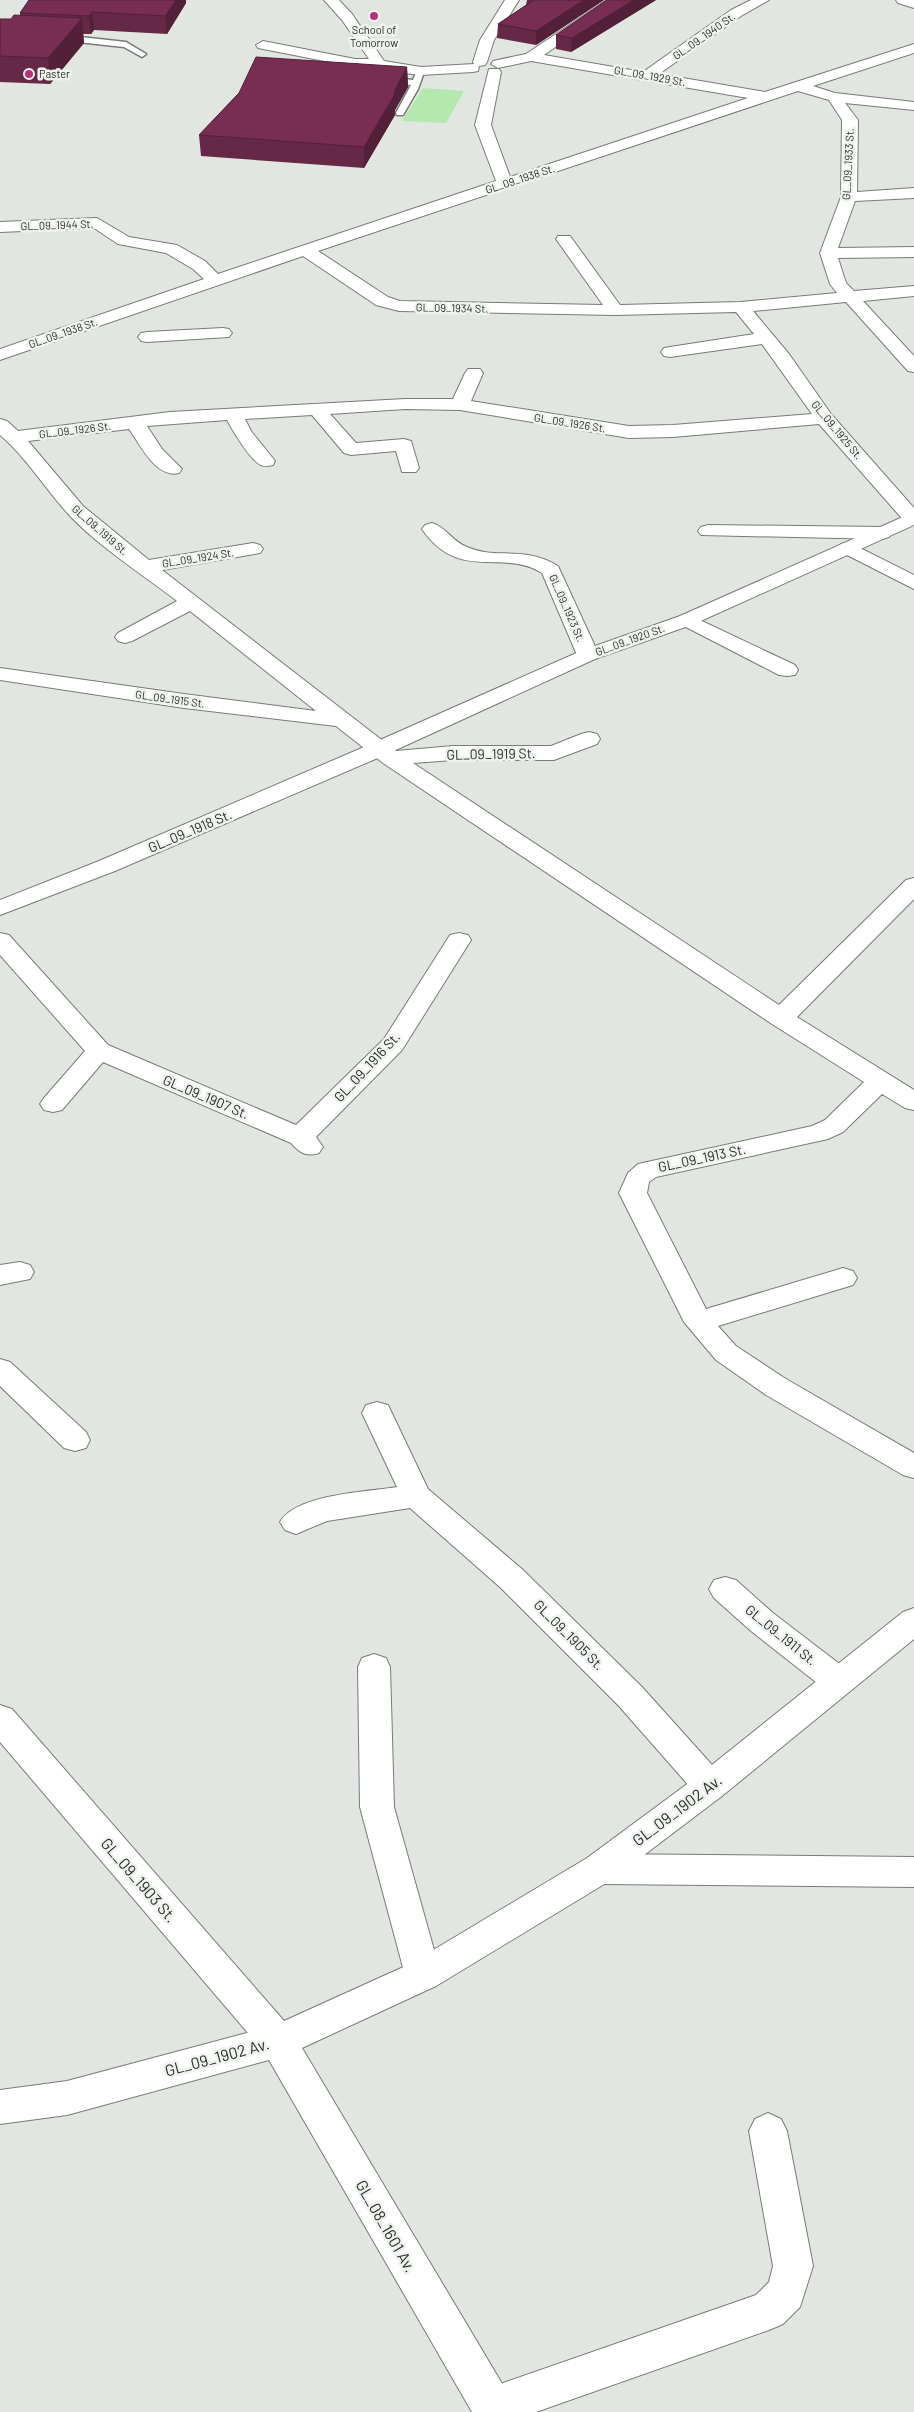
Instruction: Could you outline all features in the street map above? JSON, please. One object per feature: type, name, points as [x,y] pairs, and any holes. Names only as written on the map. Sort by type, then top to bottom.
[{"type":"street","points":[[331,0],[347,17],[379,64]]},
{"type":"street","points":[[476,65],[487,40],[512,0]]},
{"type":"street","points":[[263,45],[355,64],[379,64],[418,77],[476,65],[496,68],[530,57],[616,0]]},
{"type":"street","name":"GL_09_1940 St.","points":[[648,76],[736,12],[762,0]]},
{"type":"street","points":[[903,0],[914,4]]},
{"type":"street","name":"GL_09_1938 St.","points":[[0,355],[305,250],[914,48]]},
{"type":"street","name":"GL_09_1929 St.","points":[[530,57],[768,97]]},
{"type":"street","points":[[496,68],[483,125],[505,184]]},
{"type":"street","points":[[798,87],[834,97],[914,106]]},
{"type":"street","name":"GL_09_1933 St.","points":[[828,252],[849,197],[850,120],[834,97]]},
{"type":"street","points":[[849,197],[914,194]]},
{"type":"street","name":"GL_09_1944 St.","points":[[0,227],[97,223],[116,238],[124,241],[171,249],[198,265],[216,281]]},
{"type":"street","points":[[564,239],[615,310]]},
{"type":"street","name":"GL_09_1934 St.","points":[[305,250],[382,301],[399,306],[615,310],[741,307],[847,295]]},
{"type":"street","points":[[914,252],[828,252],[838,284],[914,367]]},
{"type":"street","points":[[847,295],[914,291]]},
{"type":"street","name":"GL_09_1925 St.","points":[[741,307],[783,358],[824,418],[914,518]]},
{"type":"street","points":[[126,312],[151,343],[223,333]]},
{"type":"street","points":[[670,352],[765,338]]},
{"type":"street","points":[[460,405],[474,373]]},
{"type":"street","name":"GL_09_1926 St.","points":[[8,431],[135,423],[170,418],[405,404],[460,405],[629,432],[673,432],[824,418]]},
{"type":"street","points":[[317,410],[351,449],[404,445],[409,468]]},
{"type":"street","points":[[234,415],[243,433],[266,461]]},
{"type":"street","points":[[135,423],[150,447],[172,469]]},
{"type":"street","name":"GL_09_1919 St.","points":[[8,431],[78,513],[143,567],[385,754],[554,753],[589,740]]},
{"type":"street","name":"GL_09_1920 St.","points":[[385,754],[588,655],[687,620],[914,518]]},
{"type":"street","name":"GL_09_1923 St.","points":[[432,529],[452,548],[462,554],[531,560],[543,564],[551,570],[588,655]]},
{"type":"street","name":"GL_09_1920 St.","points":[[708,531],[882,533]]},
{"type":"street","points":[[848,548],[914,583]]},
{"type":"street","name":"GL_09_1924 St.","points":[[143,567],[253,549]]},
{"type":"street","points":[[125,637],[190,603]]},
{"type":"street","points":[[687,620],[787,670]]},
{"type":"street","name":"GL_09_1915 St.","points":[[0,674],[184,701],[340,720]]},
{"type":"street","points":[[385,754],[781,1018],[895,1082],[914,1102]]},
{"type":"street","name":"GL_09_1918 St.","points":[[0,908],[385,754]]},
{"type":"street","points":[[781,1018],[914,885]]},
{"type":"street","name":"GL_09_1907 St.","points":[[0,940],[99,1050],[305,1142]]},
{"type":"street","name":"GL_09_1916 St.","points":[[305,1142],[392,1044],[459,940]]},
{"type":"street","points":[[53,1104],[99,1050]]},
{"type":"street","name":"GL_09_1913 St.","points":[[895,1082],[834,1126],[819,1133],[648,1170],[641,1173],[635,1182],[633,1192],[698,1322],[726,1354],[776,1387],[914,1467]]},
{"type":"street","points":[[698,1322],[843,1278]]},
{"type":"street","points":[[0,1369],[75,1440]]},
{"type":"street","name":"GL_09_1905 St.","points":[[377,1412],[416,1496],[512,1579],[540,1606],[630,1696],[710,1786]]},
{"type":"street","points":[[296,1522],[321,1510],[416,1496]]},
{"type":"street","name":"GL_09_1911 St.","points":[[725,1589],[762,1622],[838,1681]]},
{"type":"street","name":"GL_09_1902 Av.","points":[[0,2107],[67,2098],[278,2040],[355,2008],[423,1974],[599,1869],[710,1786],[914,1621]]},
{"type":"street","points":[[374,1667],[377,1807],[423,1974]]},
{"type":"street","name":"GL_09_1903 St.","points":[[0,1719],[278,2040]]},
{"type":"street","points":[[599,1869],[914,1872]]},
{"type":"street","name":"GL_08_1601 Av.","points":[[278,2040],[493,2409]]},
{"type":"street","points":[[493,2409],[769,2310],[786,2293],[793,2266],[768,2131]]},
{"type":"lane","points":[[54,38],[126,45],[142,54]]},
{"type":"lane","points":[[378,79],[418,77],[400,113]]},
{"type":"green space","points":[[423,88],[464,91],[446,123],[402,121]]},
{"type":"building","points":[[29,0],[176,0],[165,16],[92,12],[89,16],[20,13]]},
{"type":"building","points":[[534,0],[584,0],[536,31],[498,24]]},
{"type":"building","points":[[607,0],[634,0],[572,38],[556,35]]},
{"type":"building","points":[[14,15],[82,18],[48,58],[0,56],[0,19],[11,19]]},
{"type":"building","points":[[256,57],[407,67],[394,92],[395,94],[364,147],[199,135],[239,93]]},
{"type":"place","name":"School of Tomorrow","points":[[374,16]]},
{"type":"place","name":"Paster","points":[[29,74]]}]
